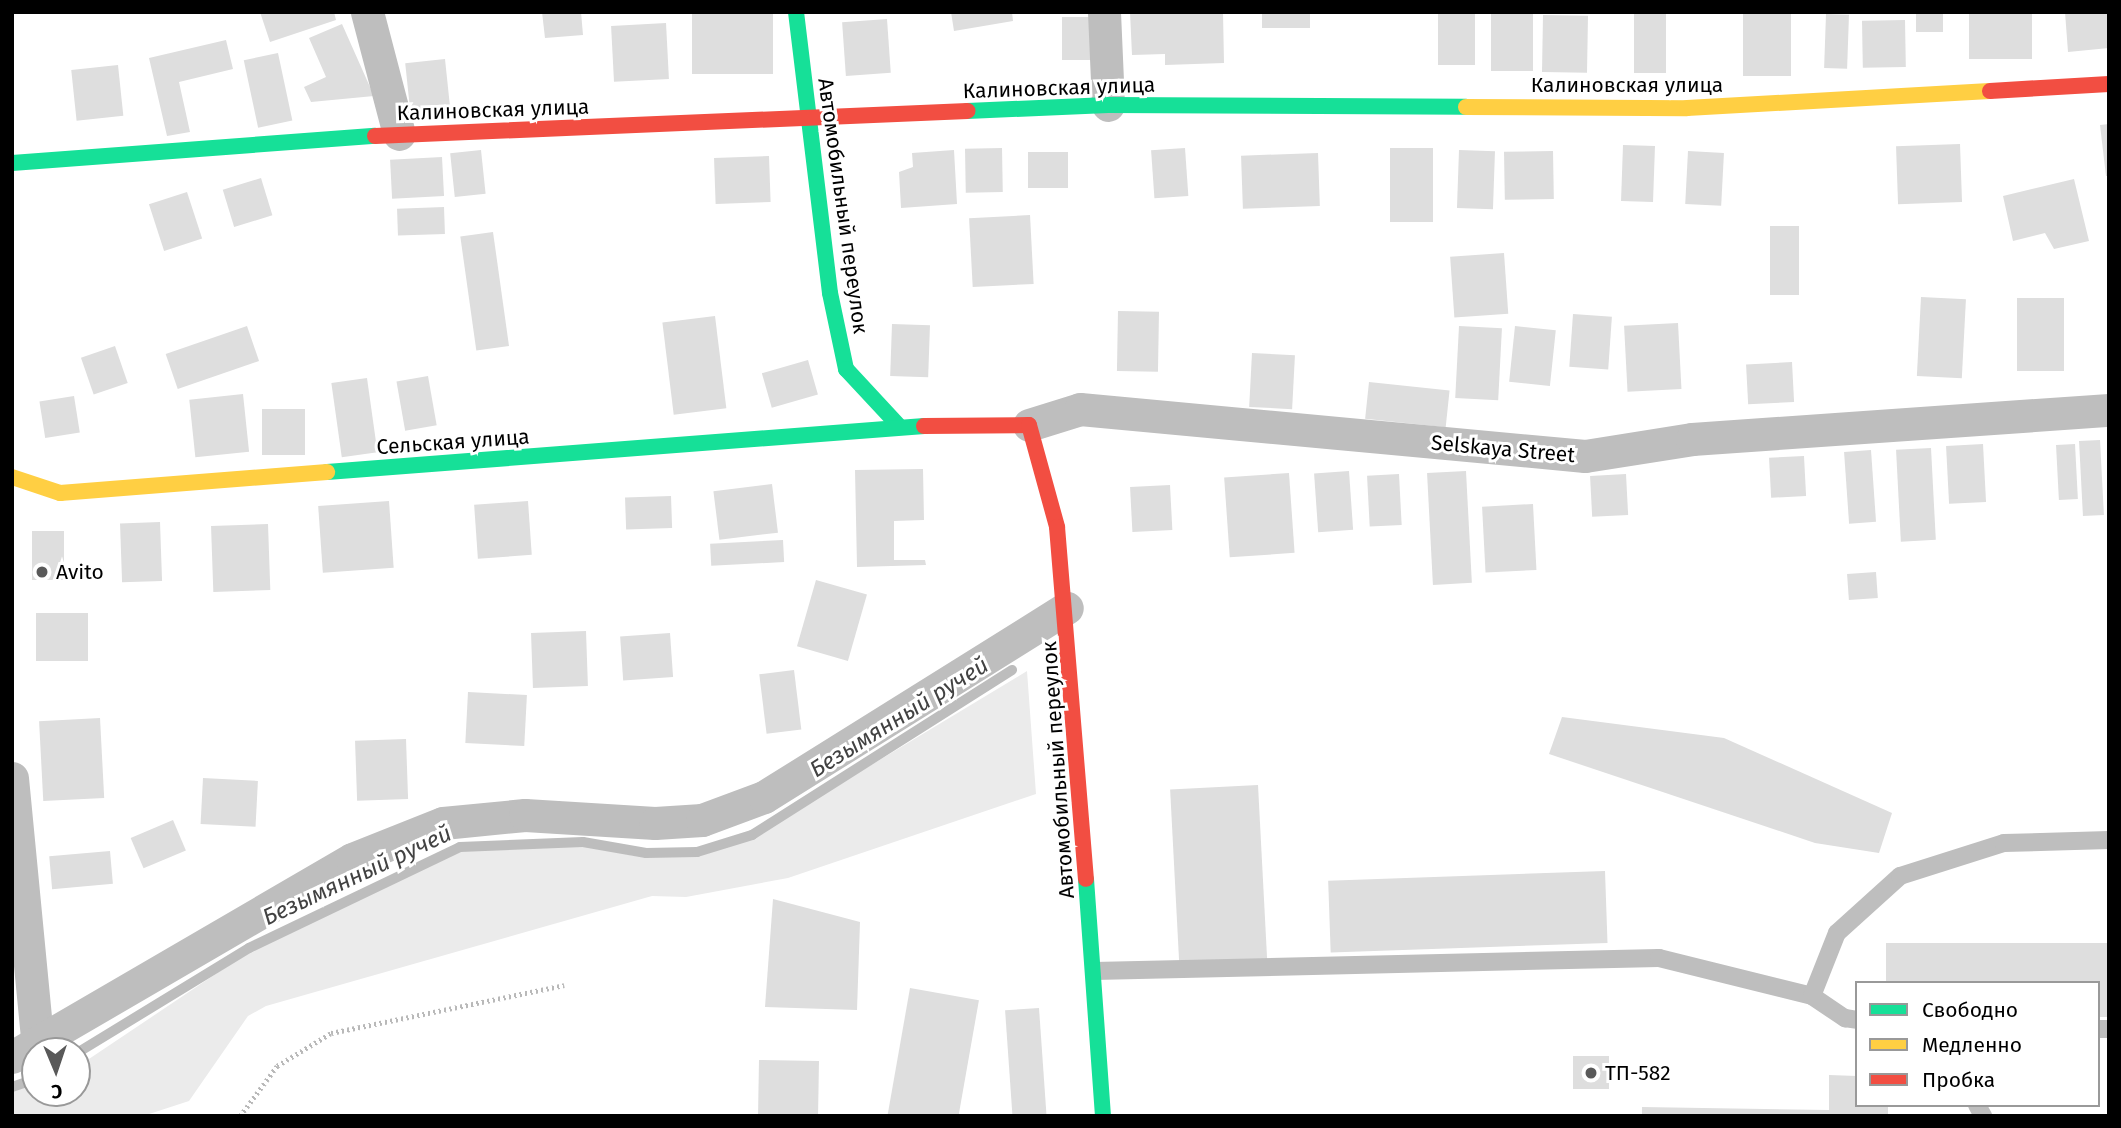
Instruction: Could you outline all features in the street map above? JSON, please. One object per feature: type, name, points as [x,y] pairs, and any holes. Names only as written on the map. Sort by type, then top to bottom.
[{"type":"street","points":[[367,12],[399,134]]},
{"type":"street","name":"Автомобильный переулок","points":[[796,12],[830,293],[846,369],[899,426]]},
{"type":"street","points":[[1104,12],[1108,105]]},
{"type":"street","name":"Калиновская улица","points":[[12,163],[399,134],[1108,105],[1688,108],[2109,84]]},
{"type":"street","name":"Selskaya Street","points":[[899,426],[1029,425],[1080,409],[1585,456],[1692,439],[2109,411]]},
{"type":"street","name":"Автомобильный переулок","points":[[1029,425],[1057,527],[1067,608],[1103,1116]]},
{"type":"street","name":"Сельская улица","points":[[12,477],[60,493],[899,426]]},
{"type":"street","points":[[49,1037],[352,859],[443,823],[525,815],[655,823],[702,820],[764,797],[1067,608]]},
{"type":"street","points":[[12,778],[24,1037]]},
{"type":"lane","points":[[1812,996],[1837,933],[1900,876],[2004,843],[2109,840]]},
{"type":"lane","points":[[1094,971],[1659,958],[1812,996],[1845,1018],[1855,1020]]},
{"type":"path","points":[[240,1116],[277,1066],[331,1033],[564,985]]},
{"type":"shaded area","points":[[1027,671],[1036,794],[788,878],[686,897],[652,896],[266,1006],[248,1016],[189,1101],[143,1116],[12,1116],[12,1091],[21,1089],[21,1107],[91,1107],[91,1058],[250,951],[466,846],[570,840],[634,856],[689,857],[757,834]]},
{"type":"building","points":[[260,12],[334,12],[336,20],[270,42]]},
{"type":"building","points":[[542,12],[581,12],[583,35],[545,38]]},
{"type":"building","points":[[692,12],[773,12],[773,74],[692,74]]},
{"type":"building","points":[[951,12],[1012,12],[1013,21],[954,31]]},
{"type":"building","points":[[1130,12],[1223,12],[1224,63],[1165,65],[1165,54],[1132,55]]},
{"type":"building","points":[[1262,12],[1310,12],[1310,28],[1262,28]]},
{"type":"building","points":[[1438,12],[1475,12],[1475,65],[1438,65]]},
{"type":"building","points":[[1491,12],[1533,12],[1533,71],[1491,71]]},
{"type":"building","points":[[1634,12],[1666,12],[1666,73],[1634,73]]},
{"type":"building","points":[[1743,12],[1791,12],[1791,76],[1743,76]]},
{"type":"building","points":[[1916,12],[1943,12],[1943,32],[1916,32]]},
{"type":"building","points":[[1969,12],[2032,12],[2032,59],[1969,59]]},
{"type":"building","points":[[2065,12],[2109,12],[2109,48],[2068,52]]},
{"type":"building","points":[[1826,14],[1849,15],[1847,69],[1824,68]]},
{"type":"building","points":[[1543,15],[1588,16],[1587,73],[1542,72]]},
{"type":"building","points":[[1062,17],[1093,17],[1093,60],[1062,60]]},
{"type":"building","points":[[887,19],[891,73],[846,76],[842,22]]},
{"type":"building","points":[[1905,20],[1906,67],[1863,68],[1862,21]]},
{"type":"building","points":[[666,23],[669,79],[614,82],[611,26]]},
{"type":"building","points":[[342,24],[374,96],[311,102],[304,87],[326,77],[309,38]]},
{"type":"building","points":[[226,40],[233,69],[179,82],[190,132],[167,136],[149,58]]},
{"type":"building","points":[[278,53],[292,120],[258,128],[244,60]]},
{"type":"building","points":[[445,59],[450,109],[410,113],[405,63]]},
{"type":"building","points":[[118,65],[123,116],[77,121],[71,70]]},
{"type":"building","points":[[2109,124],[2109,176],[2106,176],[2100,125]]},
{"type":"building","points":[[1960,144],[1962,202],[1898,204],[1896,146]]},
{"type":"building","points":[[1623,145],[1655,146],[1653,202],[1621,201]]},
{"type":"building","points":[[1002,148],[1003,192],[966,193],[965,149]]},
{"type":"building","points":[[1185,148],[1188,196],[1154,198],[1151,150]]},
{"type":"building","points":[[1390,148],[1433,148],[1433,222],[1390,222]]},
{"type":"building","points":[[481,150],[486,194],[455,197],[450,153]]},
{"type":"building","points":[[954,150],[957,204],[901,208],[899,172],[913,167],[912,153]]},
{"type":"building","points":[[1459,150],[1495,151],[1493,209],[1457,208]]},
{"type":"building","points":[[1553,151],[1554,199],[1505,200],[1504,152]]},
{"type":"building","points":[[1688,151],[1724,153],[1721,206],[1685,204]]},
{"type":"building","points":[[1028,152],[1068,152],[1068,188],[1028,188]]},
{"type":"building","points":[[1318,153],[1320,206],[1243,209],[1241,156]]},
{"type":"building","points":[[769,156],[771,202],[716,204],[714,158]]},
{"type":"building","points":[[442,157],[444,196],[392,199],[390,160]]},
{"type":"building","points":[[261,178],[272,215],[234,227],[223,190]]},
{"type":"building","points":[[2074,179],[2089,241],[2054,249],[2045,233],[2013,241],[2003,196]]},
{"type":"building","points":[[187,192],[202,239],[164,251],[149,204]]},
{"type":"building","points":[[444,207],[445,234],[398,236],[397,209]]},
{"type":"building","points":[[1030,215],[1034,284],[973,287],[969,218]]},
{"type":"building","points":[[1770,226],[1799,226],[1799,295],[1770,295]]},
{"type":"building","points":[[493,232],[509,346],[476,350],[460,237]]},
{"type":"building","points":[[1504,253],[1508,314],[1454,318],[1450,257]]},
{"type":"building","points":[[1921,297],[1966,299],[1962,378],[1917,376]]},
{"type":"building","points":[[2017,298],[2064,298],[2064,371],[2017,371]]},
{"type":"building","points":[[1118,311],[1159,312],[1158,372],[1117,371]]},
{"type":"building","points":[[1573,314],[1612,317],[1608,370],[1569,367]]},
{"type":"building","points":[[715,316],[726,408],[674,415],[662,322]]},
{"type":"building","points":[[1678,323],[1681,389],[1628,392],[1624,326]]},
{"type":"building","points":[[892,324],[930,325],[928,377],[890,376]]},
{"type":"building","points":[[247,326],[259,361],[178,389],[166,354]]},
{"type":"building","points":[[1459,326],[1502,328],[1498,400],[1455,398]]},
{"type":"building","points":[[1515,326],[1556,330],[1550,386],[1509,382]]},
{"type":"building","points":[[115,346],[128,383],[94,395],[81,358]]},
{"type":"building","points":[[1252,353],[1295,355],[1292,409],[1249,407]]},
{"type":"building","points":[[808,360],[818,395],[772,408],[762,373]]},
{"type":"building","points":[[1792,362],[1794,402],[1748,404],[1746,364]]},
{"type":"building","points":[[428,376],[437,425],[405,431],[396,382]]},
{"type":"building","points":[[367,378],[377,452],[342,457],[331,383]]},
{"type":"building","points":[[1369,382],[1450,390],[1446,427],[1365,419]]},
{"type":"building","points":[[243,394],[249,452],[195,457],[189,400]]},
{"type":"building","points":[[74,396],[80,433],[45,438],[39,401]]},
{"type":"building","points":[[262,409],[305,409],[305,455],[262,455]]},
{"type":"building","points":[[2100,440],[2104,515],[2083,516],[2079,441]]},
{"type":"building","points":[[1983,444],[1986,502],[1949,504],[1946,446]]},
{"type":"building","points":[[2075,444],[2078,499],[2059,500],[2056,445]]},
{"type":"building","points":[[1931,448],[1936,540],[1901,542],[1896,450]]},
{"type":"building","points":[[1871,450],[1876,522],[1849,524],[1844,452]]},
{"type":"building","points":[[1804,456],[1806,496],[1771,498],[1769,458]]},
{"type":"building","points":[[923,469],[924,520],[894,521],[894,560],[925,560],[926,565],[857,567],[855,470]]},
{"type":"building","points":[[1349,471],[1353,530],[1318,532],[1314,473]]},
{"type":"building","points":[[1466,471],[1472,583],[1433,585],[1427,473]]},
{"type":"building","points":[[1289,473],[1295,553],[1230,557],[1224,478]]},
{"type":"building","points":[[1399,474],[1402,525],[1370,527],[1367,476]]},
{"type":"building","points":[[1626,474],[1628,515],[1592,517],[1590,476]]},
{"type":"building","points":[[772,484],[778,533],[719,540],[713,491]]},
{"type":"building","points":[[1170,485],[1172,530],[1132,532],[1130,487]]},
{"type":"building","points":[[671,496],[672,528],[626,530],[625,498]]},
{"type":"building","points":[[389,501],[394,568],[323,573],[318,506]]},
{"type":"building","points":[[528,501],[532,555],[478,559],[474,505]]},
{"type":"building","points":[[1533,504],[1536,570],[1486,573],[1482,507]]},
{"type":"building","points":[[160,522],[162,581],[122,582],[120,523]]},
{"type":"building","points":[[268,524],[270,590],[213,592],[211,526]]},
{"type":"building","points":[[32,531],[64,531],[64,580],[32,580]]},
{"type":"building","points":[[783,540],[784,562],[711,566],[710,544]]},
{"type":"building","points":[[1876,572],[1878,598],[1849,600],[1847,574]]},
{"type":"building","points":[[816,580],[867,595],[848,661],[797,646]]},
{"type":"building","points":[[36,613],[88,613],[88,661],[36,661]]},
{"type":"building","points":[[586,631],[588,686],[533,688],[531,633]]},
{"type":"building","points":[[670,633],[673,677],[623,680],[620,636]]},
{"type":"building","points":[[794,670],[801,730],[767,734],[759,674]]},
{"type":"building","points":[[468,692],[527,695],[524,746],[465,743]]},
{"type":"building","points":[[1562,717],[1724,738],[1892,813],[1879,853],[1815,843],[1549,754]]},
{"type":"building","points":[[100,718],[104,798],[43,801],[39,721]]},
{"type":"building","points":[[406,739],[408,799],[357,801],[355,741]]},
{"type":"building","points":[[203,778],[258,781],[256,827],[201,824]]},
{"type":"building","points":[[1258,785],[1267,961],[1179,965],[1170,790]]},
{"type":"building","points":[[173,820],[186,850],[144,868],[131,838]]},
{"type":"building","points":[[110,851],[113,884],[52,889],[49,856]]},
{"type":"building","points":[[1605,871],[1608,943],[1331,953],[1328,881]]},
{"type":"building","points":[[773,899],[860,922],[857,1010],[765,1007]]},
{"type":"building","points":[[1886,943],[2109,943],[2109,1017],[2100,1017],[2100,981],[1886,981]]},
{"type":"building","points":[[910,988],[979,1000],[959,1116],[887,1116]]},
{"type":"building","points":[[1039,1008],[1047,1116],[1012,1116],[1005,1010]]},
{"type":"building","name":"ТП-582","points":[[1573,1056],[1609,1056],[1609,1089],[1573,1089]]},
{"type":"building","points":[[759,1060],[819,1061],[818,1116],[758,1116]]},
{"type":"building","points":[[1829,1075],[1855,1076],[1855,1107],[1888,1107],[1888,1116],[1642,1116],[1642,1107],[1829,1110]]},
{"type":"waterway","name":"Безымянный ручей","points":[[91,1044],[249,948],[460,847],[583,842],[646,853],[697,852],[752,835],[1012,670]]},
{"type":"waterway","name":"Безымянный ручей","points":[[12,1087],[21,1084]]},
{"type":"traffic: fast","points":[[796,12],[830,293],[846,369],[899,426]]},
{"type":"traffic: fast","points":[[967,111],[1108,105],[1466,107]]},
{"type":"traffic: fast","points":[[12,163],[375,136]]},
{"type":"traffic: fast","points":[[327,472],[924,426]]},
{"type":"traffic: fast","points":[[1086,879],[1103,1116]]},
{"type":"traffic: slow","points":[[1466,107],[1687,108],[1990,91]]},
{"type":"traffic: slow","points":[[12,477],[60,493],[327,472]]},
{"type":"traffic: jam","points":[[1990,91],[2109,84]]},
{"type":"traffic: jam","points":[[375,136],[967,111]]},
{"type":"traffic: jam","points":[[924,426],[1029,425],[1057,527],[1086,879]]},
{"type":"place","name":"Avito","points":[[42,572]]},
{"type":"place","name":"ТП-582","points":[[1591,1073]]}]
